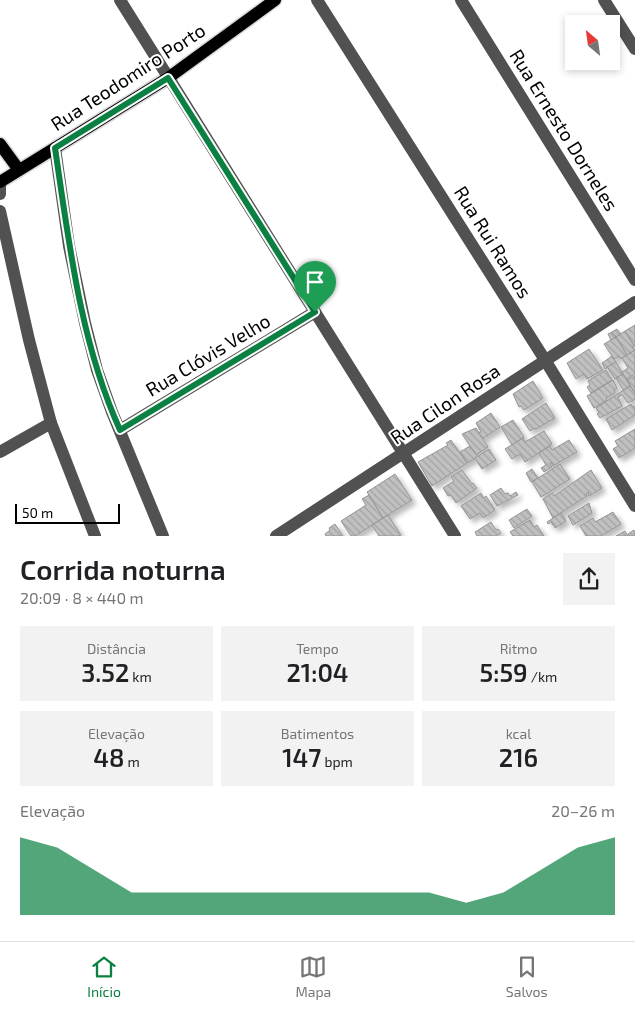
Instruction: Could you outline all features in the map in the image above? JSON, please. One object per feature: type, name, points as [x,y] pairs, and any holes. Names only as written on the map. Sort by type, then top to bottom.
[{"type":"main road","name":"Rua Teodomiro Porto","points":[[0,181],[168,78],[229,32],[276,0]]},
{"type":"main road","points":[[0,144],[19,170]]},
{"type":"street","points":[[120,0],[455,536]]},
{"type":"street","name":"Rua Rui Ramos","points":[[317,0],[635,506]]},
{"type":"street","name":"Rua Ernesto Dorneles","points":[[461,0],[635,280]]},
{"type":"street","points":[[604,0],[635,49]]},
{"type":"street","points":[[55,148],[70,246],[85,322],[97,370],[112,412],[163,536]]},
{"type":"street","points":[[0,181],[0,194]]},
{"type":"street","points":[[0,211],[29,340],[51,423],[95,536]]},
{"type":"street","name":"Rua Cilon Rosa","points":[[276,536],[635,302]]},
{"type":"street","name":"Rua Clóvis Velho","points":[[120,430],[315,312]]},
{"type":"street","points":[[0,452],[51,423]]},
{"type":"building","points":[[635,325],[635,345],[634,346],[625,331]]},
{"type":"building","points":[[617,329],[621,334],[616,337],[612,332]]},
{"type":"building","points":[[625,331],[635,350],[627,355],[616,337]]},
{"type":"building","points":[[612,332],[616,337],[611,340],[608,334]]},
{"type":"building","points":[[616,337],[627,355],[621,359],[619,356],[614,359],[604,344]]},
{"type":"building","points":[[589,349],[603,370],[587,379],[584,374],[576,379],[567,363]]},
{"type":"building","points":[[635,350],[635,374],[626,379],[622,372],[628,368],[622,358]]},
{"type":"building","points":[[612,356],[616,362],[605,369],[602,363]]},
{"type":"building","points":[[616,362],[623,374],[615,379],[607,367]]},
{"type":"building","points":[[606,370],[612,380],[591,393],[587,387],[590,385],[588,381]]},
{"type":"building","points":[[623,374],[630,386],[623,390],[616,378]]},
{"type":"building","points":[[635,376],[635,393],[627,380]]},
{"type":"building","points":[[613,380],[617,388],[614,390],[615,393],[594,408],[587,396]]},
{"type":"building","points":[[533,381],[543,398],[524,410],[521,406],[519,407],[513,394]]},
{"type":"building","points":[[630,386],[635,393],[635,399],[628,403],[622,395],[618,397],[622,406],[600,418],[596,408]]},
{"type":"building","points":[[546,403],[555,418],[530,431],[522,419]]},
{"type":"building","points":[[631,404],[633,407],[635,406],[635,415],[612,430],[606,419]]},
{"type":"building","points":[[491,413],[500,427],[482,439],[479,433],[481,432],[476,423]]},
{"type":"building","points":[[513,420],[524,437],[512,445],[501,427]]},
{"type":"building","points":[[476,428],[488,447],[476,455],[462,434]]},
{"type":"building","points":[[635,429],[635,448],[619,458],[613,449],[618,446],[615,441]]},
{"type":"building","points":[[544,431],[552,444],[525,462],[520,454],[512,459],[505,449],[523,438],[525,442]]},
{"type":"building","points":[[451,440],[467,463],[432,486],[418,462],[448,445],[446,443]]},
{"type":"building","points":[[569,440],[577,452],[553,466],[551,462],[552,467],[544,472],[541,468],[546,465],[539,453],[550,446],[552,450]]},
{"type":"building","points":[[470,446],[478,457],[467,463],[460,452]]},
{"type":"building","points":[[489,449],[496,460],[482,469],[475,458]]},
{"type":"building","points":[[560,464],[570,479],[541,497],[532,482]]},
{"type":"building","points":[[532,469],[538,478],[531,482],[526,473]]},
{"type":"building","points":[[462,470],[477,488],[456,503],[443,488],[454,481],[451,477]]},
{"type":"building","points":[[591,470],[602,488],[589,496],[588,492],[587,496],[553,518],[543,499],[552,493],[554,496]]},
{"type":"building","points":[[395,474],[412,500],[383,518],[367,492]]},
{"type":"building","points":[[501,488],[505,494],[508,493],[510,496],[516,492],[518,495],[497,506],[490,495]]},
{"type":"building","points":[[481,493],[484,498],[486,496],[495,510],[483,518],[480,513],[470,519],[461,506]]},
{"type":"building","points":[[369,495],[383,518],[355,536],[351,536],[341,521],[366,505],[362,499]]},
{"type":"building","points":[[589,503],[592,513],[573,525],[568,516]]},
{"type":"building","points":[[527,509],[532,516],[514,528],[509,520]]},
{"type":"building","points":[[613,512],[621,524],[601,536],[586,536],[580,526],[593,518],[595,522]]},
{"type":"building","points":[[561,513],[566,521],[555,528],[552,522],[548,524],[547,522]]},
{"type":"building","points":[[388,515],[401,535],[379,536],[372,525]]},
{"type":"building","points":[[530,520],[534,527],[537,525],[544,536],[513,536],[510,532]]},
{"type":"building","points":[[491,522],[496,530],[498,529],[501,533],[496,536],[477,536],[475,532]]},
{"type":"building","points":[[335,524],[343,536],[326,536],[325,534],[330,530],[329,528]]},
{"type":"building","points":[[634,530],[635,536],[629,536],[628,534]]},
{"type":"building","points":[[625,531],[628,536],[616,536]]},
{"type":"route","points":[[168,78],[315,312],[120,430],[97,370],[85,322],[70,246],[55,148],[168,78]]}]
